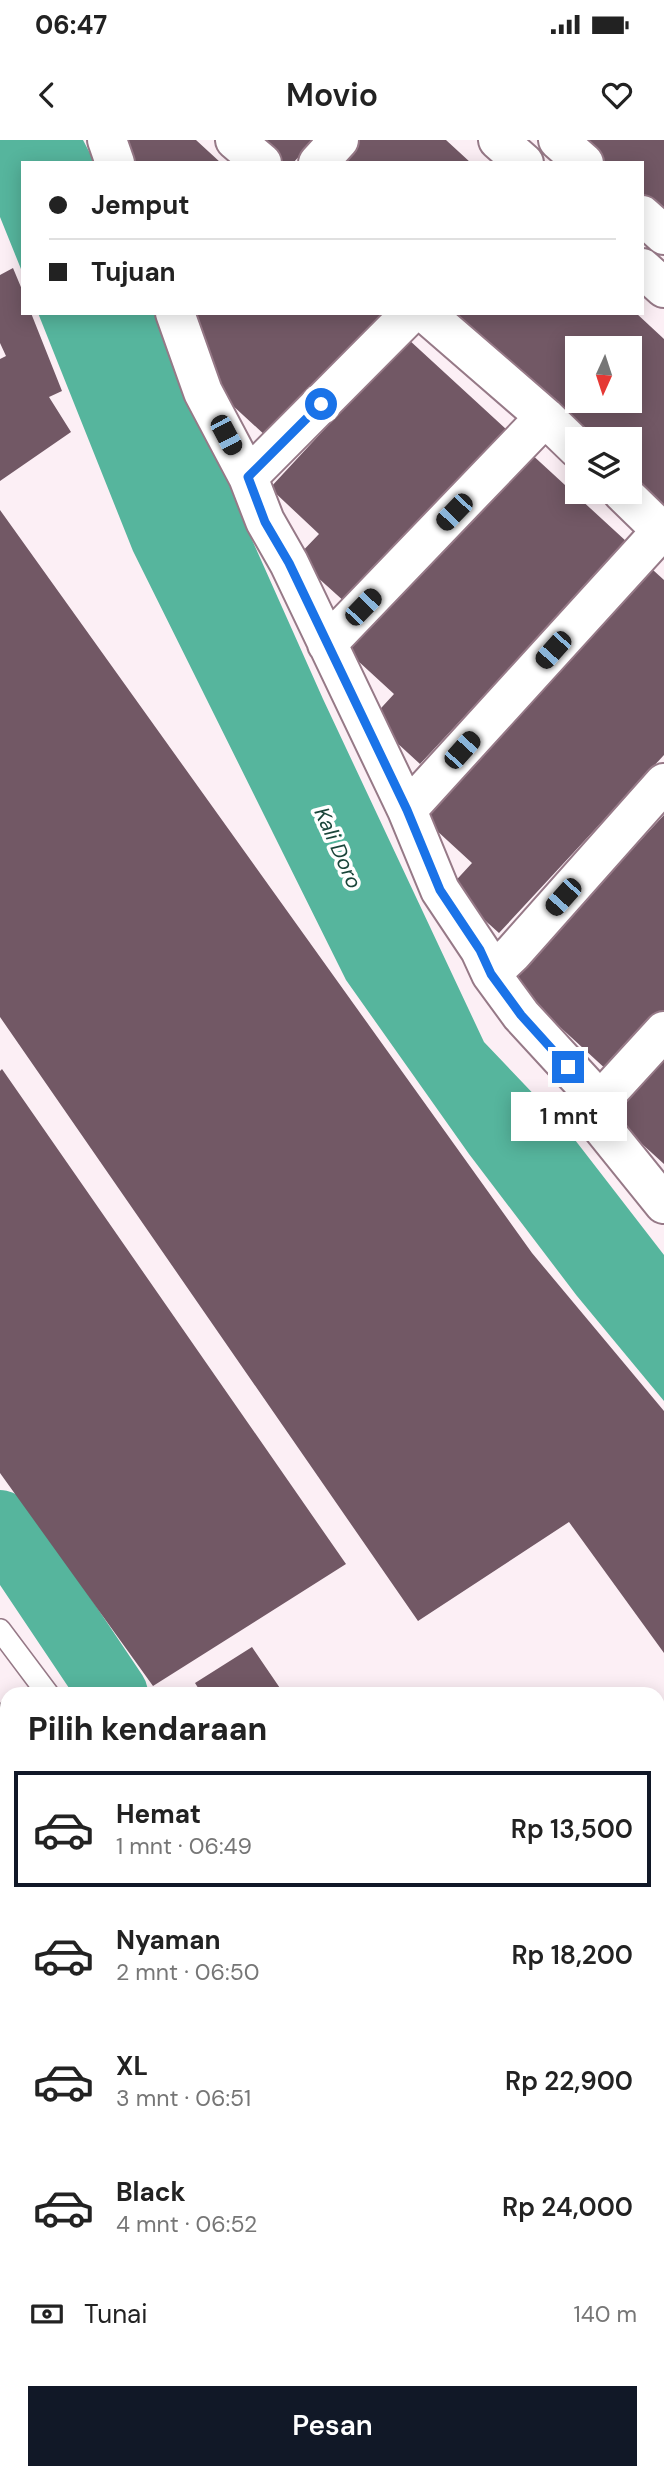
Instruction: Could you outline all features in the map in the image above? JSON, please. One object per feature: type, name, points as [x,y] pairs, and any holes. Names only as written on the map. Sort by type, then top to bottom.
[{"type":"street","points":[[107,140],[115,161]]},
{"type":"street","points":[[235,140],[260,161]]},
{"type":"street","points":[[320,161],[339,140]]},
{"type":"street","points":[[498,140],[522,161]]},
{"type":"street","points":[[558,140],[582,161]]},
{"type":"street","points":[[644,217],[664,234]]},
{"type":"street","points":[[644,270],[664,288]]},
{"type":"street","points":[[176,315],[203,392],[248,477],[265,522],[289,563],[407,810],[440,890],[480,950],[491,974],[521,1015],[600,1101]]},
{"type":"street","points":[[248,477],[409,315]]},
{"type":"street","points":[[427,315],[565,436]]},
{"type":"street","points":[[327,644],[545,417]]},
{"type":"street","points":[[407,810],[663,530],[635,504]]},
{"type":"street","points":[[491,974],[513,953],[664,783]]},
{"type":"street","points":[[664,1031],[600,1101],[595,1111],[597,1121],[664,1204]]},
{"type":"lane","points":[[0,1630],[43,1687]]},
{"type":"water","points":[[0,140],[83,140],[94,161],[21,161],[21,269],[0,217]]},
{"type":"water","name":"Kali Doro","points":[[39,315],[163,315],[241,515],[323,699],[484,1042],[565,1127],[664,1255],[664,1401],[577,1296],[469,1154],[346,980],[133,551]]},
{"type":"building","points":[[124,140],[196,140],[219,161],[119,161]]},
{"type":"building","points":[[251,140],[314,140],[295,161],[274,161]]},
{"type":"building","points":[[356,140],[446,140],[469,161],[337,161]]},
{"type":"building","points":[[580,140],[664,140],[664,216],[644,199],[644,161],[603,161]]},
{"type":"building","points":[[13,268],[21,287],[21,315],[32,315],[62,391],[49,397],[71,432],[0,481],[0,359],[6,356],[0,343],[0,275]]},
{"type":"building","points":[[197,315],[381,315],[267,437],[218,392],[191,322]]},
{"type":"building","points":[[438,315],[638,315],[664,339],[664,504],[656,513],[642,501],[642,427],[565,427]]},
{"type":"building","points":[[408,339],[507,430],[346,603],[296,558],[319,534],[270,488]]},
{"type":"building","points":[[528,451],[565,485],[565,504],[586,504],[627,542],[420,764],[371,719],[394,694],[345,649]]},
{"type":"building","points":[[0,510],[532,1253],[664,1411],[664,1653],[569,1522],[418,1621],[0,1017]]},
{"type":"building","points":[[653,570],[664,580],[664,755],[499,933],[449,888],[472,863],[423,818]]},
{"type":"building","points":[[664,815],[664,1013],[609,1072],[510,981]]},
{"type":"building","points":[[664,1051],[664,1164],[607,1112]]},
{"type":"building","points":[[2,1069],[346,1564],[153,1686],[0,1473]]},
{"type":"building","points":[[252,1647],[279,1687],[198,1687],[195,1683]]},
{"type":"waterway","points":[[0,1524],[109,1687]]},
{"type":"route","points":[[321,404],[248,477],[265,522],[289,563],[407,810],[440,890],[480,950],[491,974],[521,1015],[568,1067]]}]
